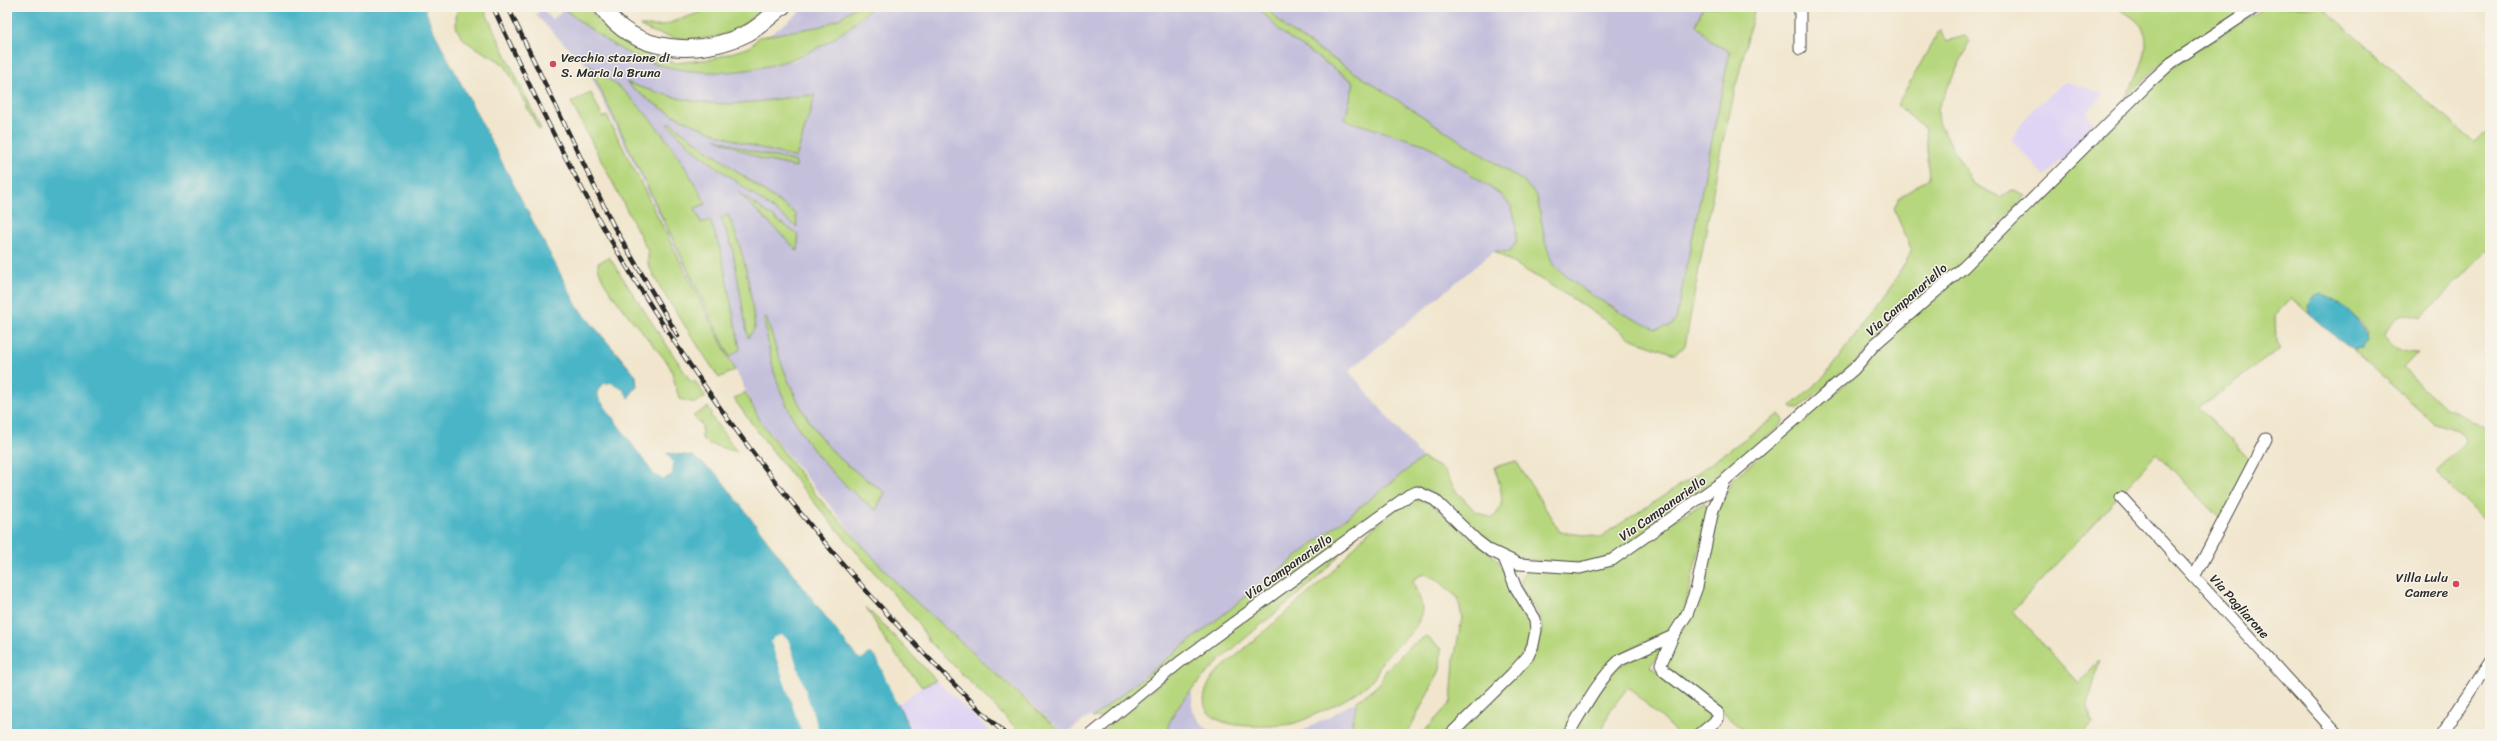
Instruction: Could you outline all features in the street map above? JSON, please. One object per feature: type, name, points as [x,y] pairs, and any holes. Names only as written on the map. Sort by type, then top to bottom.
[{"type":"street","points":[[602,7],[626,30],[643,40],[658,46],[687,49],[705,48],[737,38],[757,27],[782,7]]},
{"type":"street","points":[[1800,7],[1800,49]]},
{"type":"street","name":"Via Campanariello","points":[[1092,734],[1180,662],[1409,495],[1416,492],[1435,500],[1476,540],[1504,558],[1535,567],[1580,568],[1612,560],[1726,480],[1854,369],[1886,333],[1964,267],[2171,63],[2256,7]]},
{"type":"street","points":[[2194,577],[2266,439]]},
{"type":"street","points":[[1700,734],[1718,719],[1718,713],[1664,671],[1661,664],[1662,658],[1673,636],[1687,614],[1696,587],[1712,510],[1726,480]]},
{"type":"street","name":"Via Pagliarone","points":[[2121,497],[2337,734]]},
{"type":"street","points":[[1451,734],[1512,674],[1528,656],[1533,645],[1536,630],[1535,619],[1516,588],[1504,558]]},
{"type":"street","points":[[1568,734],[1592,694],[1620,660],[1673,636]]},
{"type":"street","points":[[2442,734],[2490,661]]},
{"type":"shaded area","points":[[806,7],[808,9],[820,10],[828,7],[855,7],[839,19],[822,26],[770,35]]},
{"type":"shaded area","points":[[871,7],[1258,7],[1282,33],[1354,82],[1345,120],[1427,145],[1500,194],[1511,206],[1516,222],[1516,243],[1509,252],[1494,251],[1349,371],[1422,458],[1092,718],[1090,716],[1065,734],[903,590],[863,546],[761,422],[584,62],[536,15],[542,8],[552,20],[564,9],[583,24],[630,54],[650,62],[692,70],[795,60],[817,48],[861,18]]},
{"type":"shaded area","points":[[1266,7],[1703,7],[1696,26],[1714,44],[1730,51],[1676,319],[1671,326],[1655,329],[1623,314],[1582,289],[1553,265],[1545,241],[1537,196],[1523,181],[1287,29]]},
{"type":"shaded area","points":[[2065,82],[2104,93],[2087,112],[2096,127],[2045,176],[2011,140],[2029,113]]},
{"type":"shaded area","points":[[936,680],[993,734],[912,734],[897,705],[922,687]]},
{"type":"shaded area","points":[[1192,690],[1192,711],[1203,726],[1215,734],[1167,734],[1167,726],[1181,701]]},
{"type":"shaded area","points":[[1357,701],[1350,734],[1297,734],[1301,732]]},
{"type":"green space","points":[[457,7],[483,7],[541,129],[539,130],[506,67],[494,58],[472,46],[461,36],[456,27]]},
{"type":"green space","points":[[566,7],[588,7],[608,32],[629,45],[656,58],[676,63],[712,59],[750,47],[759,37],[822,26],[839,19],[855,7],[871,7],[849,28],[824,44],[797,57],[768,66],[738,71],[708,72],[678,69],[638,58],[615,46],[594,32],[564,9]]},
{"type":"green space","points":[[716,7],[765,7],[738,28],[714,37],[701,39],[676,38],[651,31],[640,26],[661,26]]},
{"type":"green space","points":[[1258,7],[1266,7],[1287,29],[1523,181],[1537,196],[1545,241],[1553,265],[1582,289],[1623,314],[1655,329],[1671,326],[1676,319],[1730,51],[1714,44],[1696,25],[1703,7],[1755,7],[1720,153],[1685,346],[1675,354],[1632,339],[1578,302],[1494,251],[1509,252],[1516,243],[1516,222],[1511,206],[1500,194],[1427,145],[1345,120],[1354,82],[1282,33]]},
{"type":"green space","points":[[2116,7],[2248,7],[2166,58],[2124,100],[2141,67],[2146,48],[2146,40],[2144,31],[2139,23]]},
{"type":"green space","points":[[2265,7],[2322,7],[2474,143],[2490,128],[2490,247],[2421,318],[2403,315],[2395,319],[2385,335],[2387,340],[2398,349],[2417,353],[2403,368],[2445,408],[2460,413],[2490,433],[2490,526],[2435,471],[2466,442],[2465,437],[2460,431],[2435,423],[2352,350],[2361,349],[2367,333],[2362,323],[2329,296],[2308,306],[2309,314],[2292,298],[2275,316],[2276,342],[2280,348],[2200,408],[2251,461],[2221,519],[2157,454],[2013,611],[2078,683],[2100,660],[2087,708],[2093,724],[2082,734],[1749,734],[1668,668],[1666,663],[1667,653],[1691,613],[1718,510],[1733,479],[1862,370],[1878,346],[2169,71],[2196,50]]},
{"type":"green space","points":[[1940,29],[1946,41],[1965,36],[1970,41],[1938,108],[1938,121],[1973,184],[2000,197],[2012,190],[2025,196],[1962,263],[1852,364],[1799,408],[1793,409],[1791,406],[1825,376],[1892,285],[1912,251],[1894,209],[1899,198],[1929,178],[1926,130],[1897,105]]},
{"type":"green space","points":[[588,64],[627,94],[661,132],[689,174],[706,204],[695,208],[701,223],[710,220],[721,252],[740,349],[730,357]]},
{"type":"green space","points":[[626,82],[669,96],[699,102],[729,104],[815,95],[796,158],[706,130],[684,120],[644,97]]},
{"type":"green space","points":[[591,93],[603,118],[607,116],[735,370],[719,378],[659,286],[648,264],[648,251],[571,102]]},
{"type":"green space","points":[[669,122],[796,214],[797,227],[698,153],[667,124]]},
{"type":"green space","points":[[715,138],[754,152],[796,162],[796,167],[761,159]]},
{"type":"green space","points":[[738,192],[798,235],[798,251]]},
{"type":"green space","points":[[728,215],[743,256],[751,299],[755,328],[748,338],[732,246],[721,218]]},
{"type":"green space","points":[[609,257],[691,382],[694,380],[706,397],[695,403],[680,399],[672,371],[667,362],[626,313],[606,284],[600,272],[598,263]]},
{"type":"green space","points":[[766,317],[788,379],[807,418],[819,436],[854,470],[885,492],[876,510],[843,483],[828,468],[803,436],[784,399],[776,378],[764,321]]},
{"type":"green space","points":[[745,392],[761,422],[817,496],[903,590],[1063,734],[1022,734],[929,641],[916,620],[822,512],[755,428],[734,399]]},
{"type":"green space","points":[[708,407],[712,413],[710,415],[737,452],[710,444],[702,439],[702,425],[693,416]]},
{"type":"green space","points":[[1779,414],[1784,420],[1780,426],[1721,476],[1632,543],[1611,556],[1593,562],[1566,563],[1535,561],[1499,551],[1481,540],[1435,496],[1427,490],[1416,488],[1108,716],[1092,718],[1422,458],[1444,470],[1456,491],[1476,512],[1492,518],[1497,513],[1501,501],[1500,488],[1495,467],[1516,461],[1560,532],[1600,537],[1685,482]]},
{"type":"green space","points":[[1415,498],[1429,502],[1497,559],[1525,610],[1533,630],[1525,653],[1483,699],[1444,734],[1422,734],[1451,702],[1454,660],[1462,617],[1458,598],[1438,580],[1425,574],[1416,577],[1413,582],[1422,605],[1421,616],[1418,623],[1408,636],[1383,660],[1373,679],[1362,689],[1310,717],[1291,724],[1276,726],[1241,725],[1225,722],[1213,716],[1205,707],[1205,693],[1214,675],[1326,578],[1369,531],[1409,499]]},
{"type":"green space","points":[[1704,503],[1709,510],[1683,615],[1674,628],[1614,657],[1565,734],[1465,734],[1461,730],[1534,655],[1542,630],[1540,616],[1521,588],[1521,578],[1526,570],[1586,571]]},
{"type":"green space","points":[[1357,536],[1315,580],[1229,652],[1205,675],[1186,697],[1172,717],[1167,734],[1105,734],[1102,731],[1147,693]]},
{"type":"green space","points":[[866,607],[936,680],[922,687],[888,645]]},
{"type":"green space","points":[[1426,636],[1441,649],[1440,670],[1407,734],[1350,734],[1357,701],[1377,686],[1387,669],[1409,647]]},
{"type":"green space","points":[[1663,648],[1650,666],[1711,716],[1694,734],[1678,734],[1628,687],[1610,711],[1601,734],[1571,734],[1596,694],[1611,674],[1620,666],[1636,657]]},
{"type":"water","points":[[7,7],[425,7],[432,27],[578,307],[636,376],[637,386],[628,398],[623,390],[610,383],[604,384],[598,391],[599,398],[654,474],[664,479],[672,474],[673,463],[667,453],[692,456],[718,475],[856,656],[861,658],[870,653],[876,656],[912,734],[7,734]]},
{"type":"water","points":[[2320,293],[2335,300],[2357,319],[2362,327],[2367,342],[2361,349],[2352,350],[2309,314],[2311,302]]},
{"type":"pier","points":[[425,7],[427,7],[434,26],[580,305],[627,359],[638,377],[578,307],[432,27]]},
{"type":"pier","points":[[611,383],[623,390],[629,399],[610,385],[605,386],[600,392],[601,397],[656,472],[664,477],[670,473],[671,463],[666,451],[673,463],[672,474],[664,479],[654,474],[599,398],[598,391],[604,384]]},
{"type":"pier","points":[[691,454],[719,474],[858,654],[861,656],[870,651],[878,655],[899,704],[897,705],[876,656],[870,653],[861,659],[856,656],[718,475]]},
{"type":"pier","points":[[782,635],[788,639],[820,734],[802,734],[771,642],[774,637]]},
{"type":"railway","points":[[493,7],[547,121],[606,232],[648,301],[692,368],[788,497],[839,559],[947,678],[1005,734]]},
{"type":"railway","points":[[508,7],[613,225],[678,336]]},
{"type":"place","name":"Vecchia stazione di S. Maria la Bruna","points":[[553,64]]},
{"type":"place","name":"Villa Lulu Camere","points":[[2456,584]]}]
